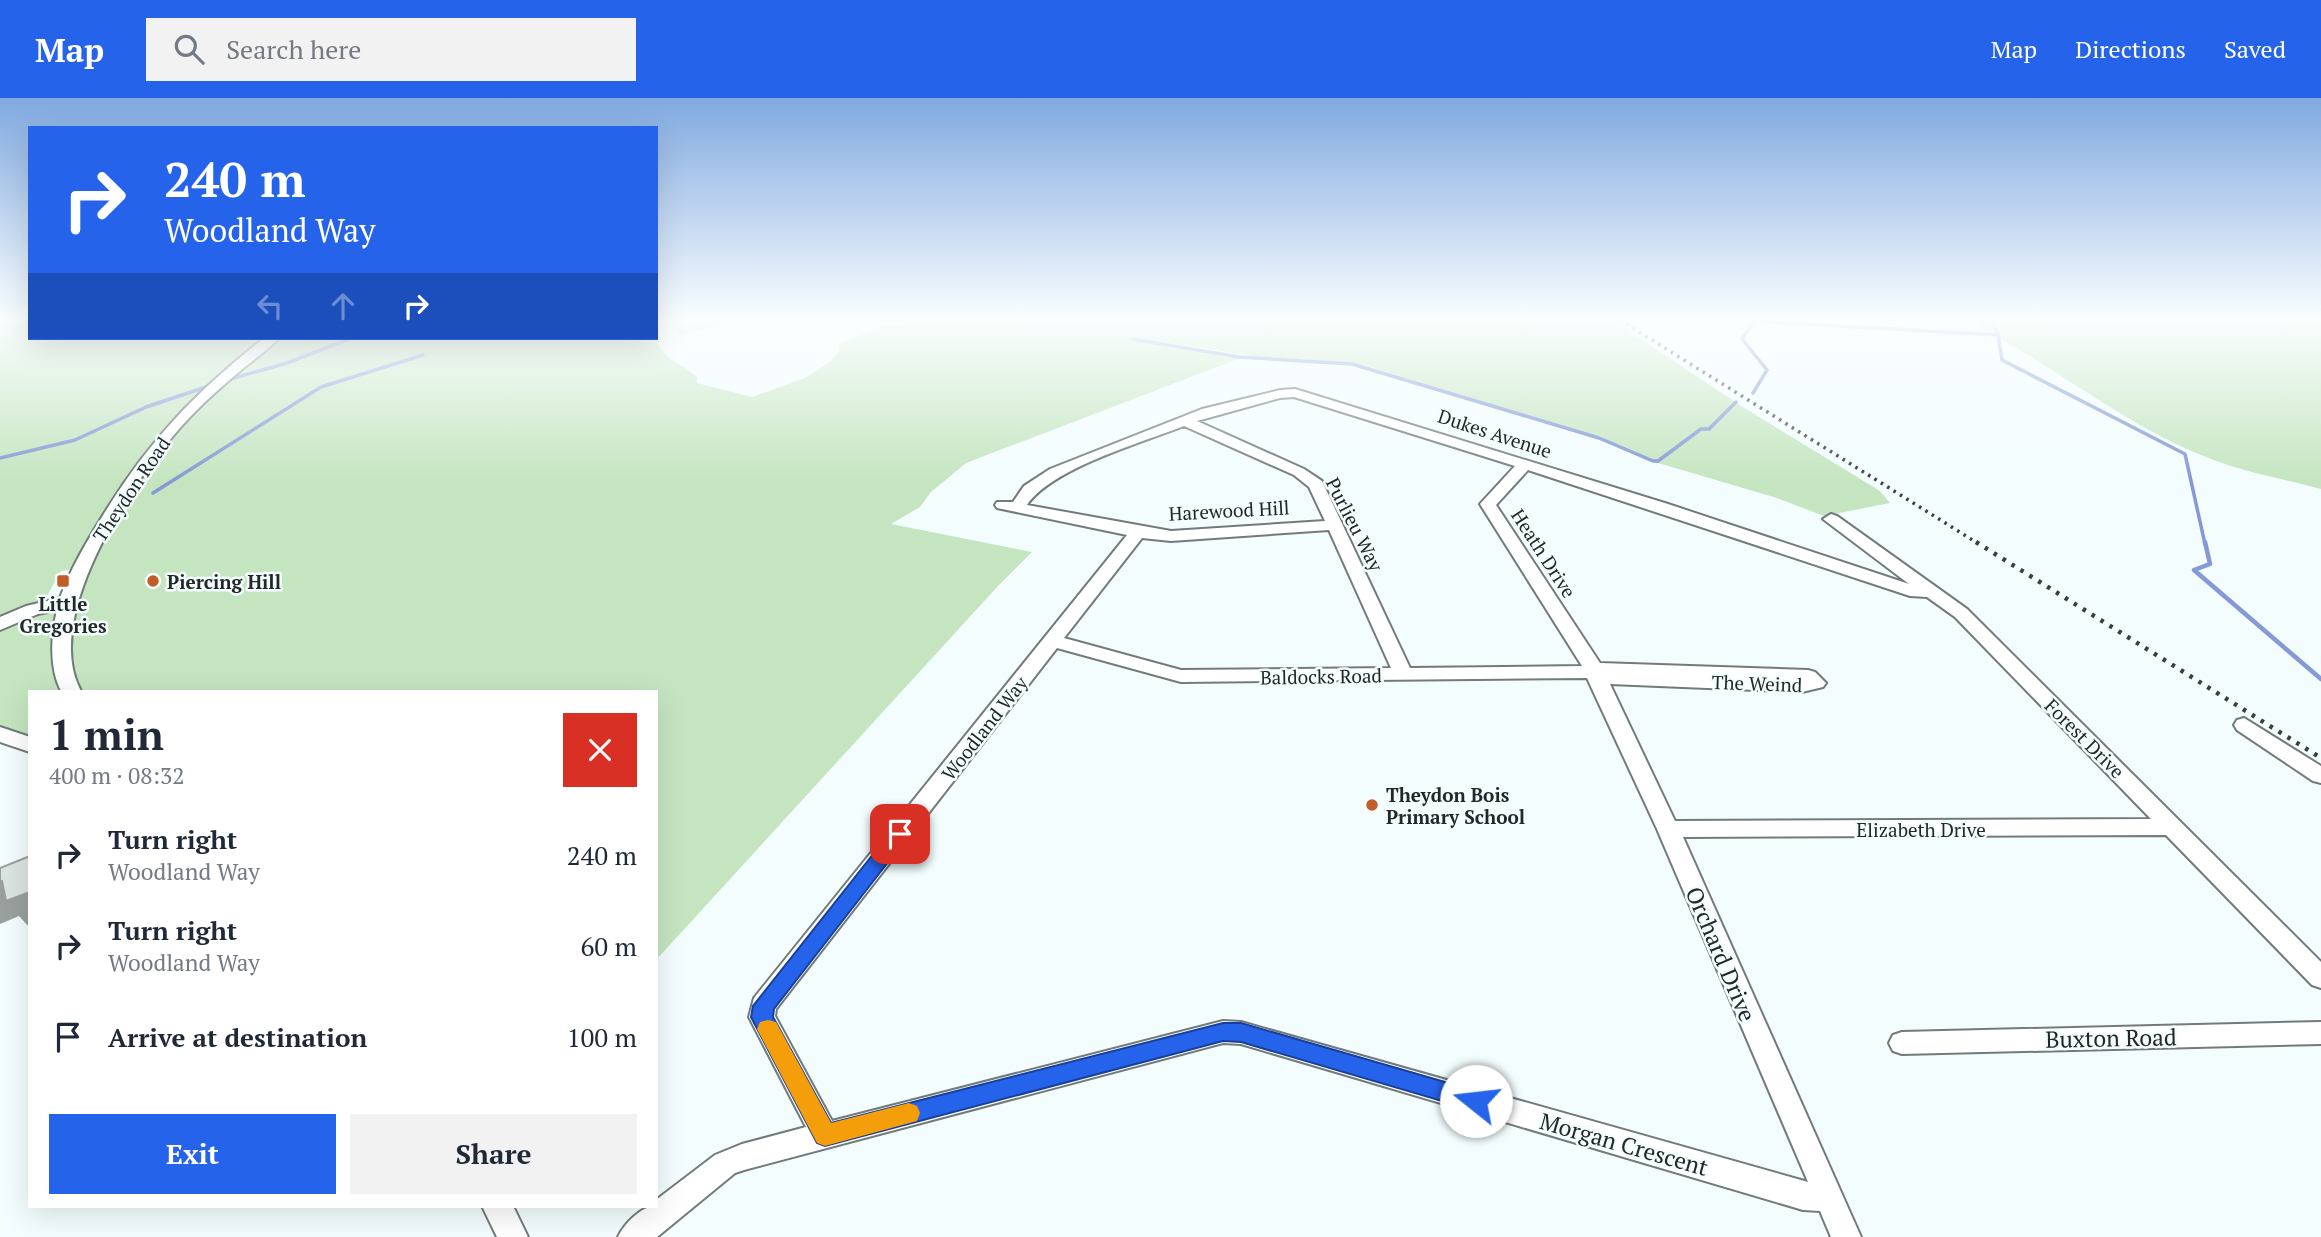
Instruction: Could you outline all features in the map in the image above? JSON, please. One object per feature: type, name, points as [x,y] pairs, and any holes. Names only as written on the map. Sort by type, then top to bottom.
[{"type":"street","name":"Theydon Road","points":[[60,637],[67,602],[78,569],[142,466],[173,427],[230,373]]},
{"type":"street","name":"Dukes Avenue","points":[[1010,506],[1055,472],[1207,412],[1280,394],[1295,393],[1662,507],[1900,587],[1920,593],[1932,591]]},
{"type":"street","name":"Purlieu Way","points":[[1184,421],[1299,472],[1316,484],[1403,674]]},
{"type":"street","name":"Heath Drive","points":[[1525,465],[1488,504],[1594,673]]},
{"type":"street","name":"Harewood Hill","points":[[1010,506],[1138,532],[1171,536],[1334,525]]},
{"type":"street","name":"Forest Drive","points":[[1831,519],[1968,619],[2321,978]]},
{"type":"street","name":"Woodland Way","points":[[825,1135],[762,1017],[764,1006],[1138,532]]},
{"type":"street","points":[[0,624],[32,610],[67,602]]},
{"type":"street","points":[[60,637],[66,684],[70,690]]},
{"type":"street","name":"Baldocks Road","points":[[1053,641],[1181,676],[1594,673]]},
{"type":"street","name":"The Weind","points":[[1594,673],[1808,676],[1816,683],[1802,686],[1594,673]]},
{"type":"street","name":"Orchard Drive","points":[[1594,673],[1668,829],[1846,1237]]},
{"type":"street","points":[[2244,725],[2321,776]]},
{"type":"street","points":[[0,734],[28,744]]},
{"type":"street","name":"Elizabeth Drive","points":[[1668,829],[2174,827]]},
{"type":"street","name":"Morgan Crescent","points":[[633,1237],[725,1164],[741,1157],[1223,1032],[1241,1033],[1803,1196],[1827,1197]]},
{"type":"street","name":"Buxton Road","points":[[1902,1043],[2321,1033]]},
{"type":"street","points":[[498,1208],[513,1237]]},
{"type":"green space","points":[[0,373],[693,373],[697,377],[697,383],[752,397],[812,373],[1201,373],[966,463],[931,492],[920,507],[891,524],[1032,552],[658,958],[658,690],[28,690],[28,741],[0,729],[0,625],[79,594],[88,567],[61,571],[43,603],[0,621]]},
{"type":"green space","points":[[1390,373],[1692,373],[1880,491],[1890,503],[1824,516],[1777,498],[1648,460],[1601,438]]},
{"type":"green space","points":[[2057,373],[2321,373],[2321,489],[2234,467],[2206,457],[2120,413]]},
{"type":"building","points":[[28,857],[28,893],[6,901],[2,881],[0,882],[0,868]]},
{"type":"waterway","points":[[227,380],[251,373]]},
{"type":"waterway","points":[[153,493],[321,387],[365,373]]},
{"type":"waterway","points":[[1383,373],[1599,438],[1653,461],[1658,461],[1701,429],[1709,429],[1736,402]]},
{"type":"waterway","points":[[1753,393],[1765,373]]},
{"type":"waterway","points":[[2028,373],[2185,454],[2205,544]]},
{"type":"waterway","points":[[0,458],[75,440],[146,407],[212,385]]},
{"type":"waterway","points":[[2205,542],[2210,564],[2194,570],[2321,679]]},
{"type":"railway","points":[[1705,373],[1979,544]]},
{"type":"railway","points":[[1976,542],[2321,758]]},
{"type":"slow traffic","points":[[768,1029],[825,1135],[909,1113]]},
{"type":"place","name":"Little Gregories","points":[[63,581]]},
{"type":"place","name":"Piercing Hill","points":[[153,581]]},
{"type":"place","name":"Theydon Bois Primary School","points":[[1372,805]]},
{"type":"route","points":[[900,834],[764,1006],[762,1017],[825,1135],[1223,1032],[1241,1033],[1476,1101]]}]
